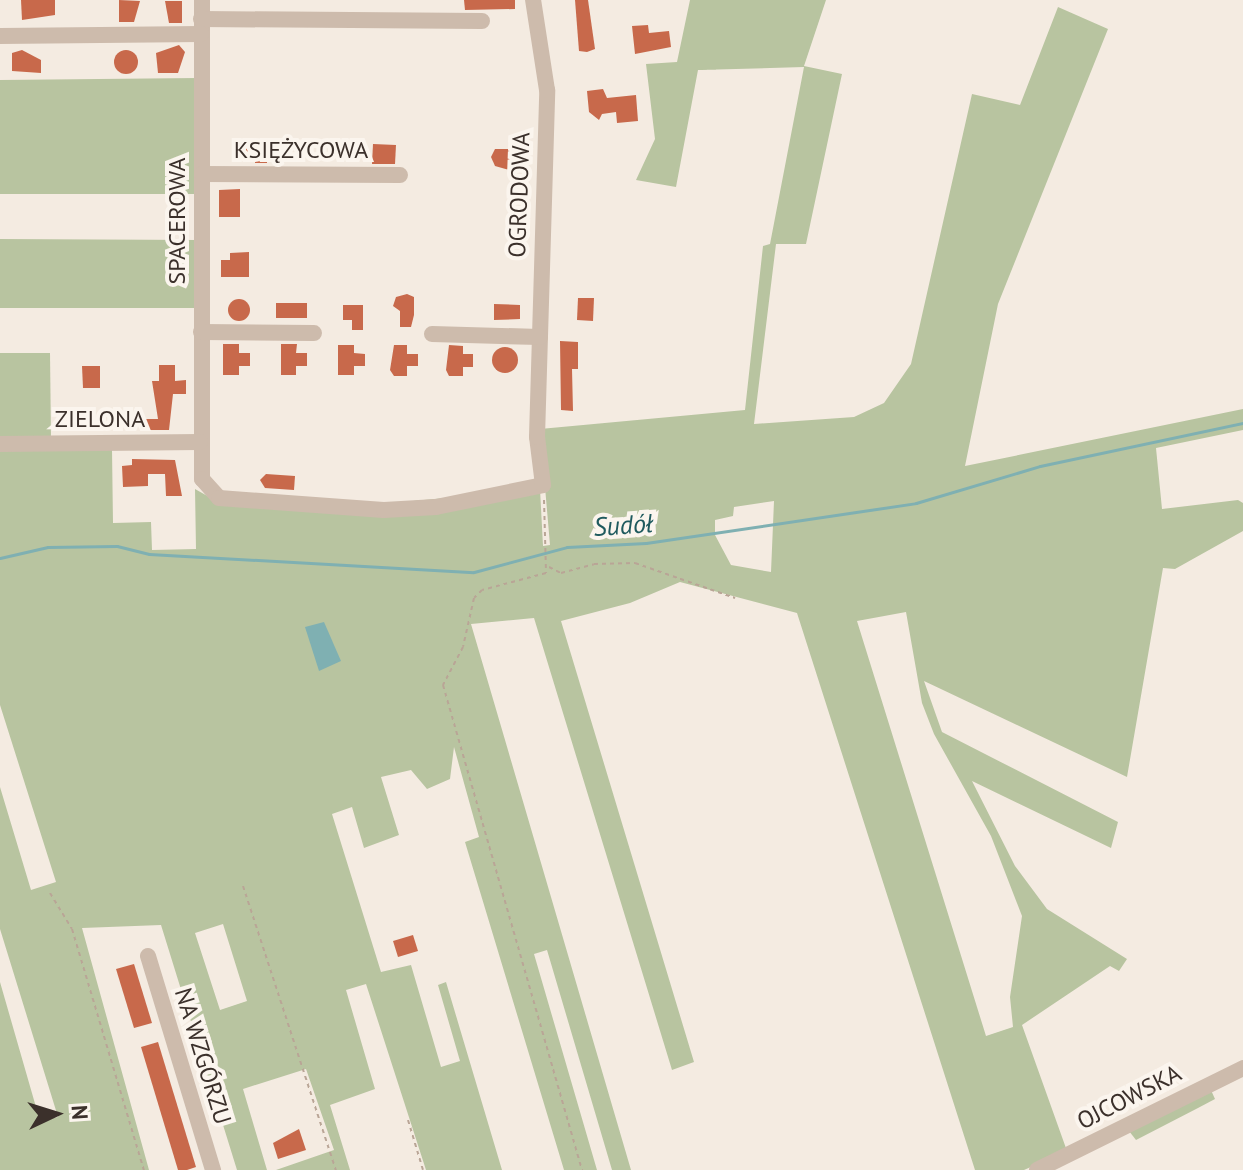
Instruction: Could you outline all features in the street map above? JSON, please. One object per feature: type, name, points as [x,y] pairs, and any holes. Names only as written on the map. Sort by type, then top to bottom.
[{"type":"street","name":"SPACEROWA","points":[[202,0],[202,479],[219,498],[384,510],[436,507],[543,485]]},
{"type":"street","name":"OGRODOWA","points":[[533,0],[547,90],[538,393],[543,485]]},
{"type":"street","points":[[0,36],[201,26],[482,21]]},
{"type":"street","name":"KSIĘŻYCOWA","points":[[202,174],[400,175]]},
{"type":"street","points":[[201,332],[314,333]]},
{"type":"street","points":[[432,334],[540,337]]},
{"type":"street","name":"ZIELONA","points":[[0,444],[200,442]]},
{"type":"street","name":"NA WZGÓRZU","points":[[148,956],[213,1170]]},
{"type":"street","name":"OJCOWSKA","points":[[1037,1170],[1243,1068]]},
{"type":"path","points":[[543,485],[546,573],[489,587],[474,598],[463,647],[443,685],[582,1170]]},
{"type":"path","points":[[548,566],[561,573],[594,564],[635,563],[735,598]]},
{"type":"path","points":[[243,886],[336,1170]]},
{"type":"path","points":[[50,893],[72,929],[144,1170]]},
{"type":"path","points":[[408,1120],[423,1170]]},
{"type":"green space","points":[[690,0],[826,0],[804,66],[842,74],[806,244],[776,244],[754,424],[854,417],[884,403],[911,364],[972,94],[1020,105],[1058,7],[1108,29],[998,304],[965,466],[1243,409],[1243,430],[1156,448],[1162,509],[1238,500],[1243,503],[1243,531],[1175,569],[1163,568],[1127,777],[924,681],[942,732],[1118,822],[1111,848],[972,781],[1015,866],[1047,909],[1127,959],[1119,971],[1110,966],[1022,1025],[1067,1151],[1024,1170],[975,1170],[797,613],[680,582],[630,603],[561,621],[694,1062],[672,1070],[534,618],[471,624],[631,1170],[612,1170],[547,950],[534,954],[597,1170],[564,1170],[465,842],[479,837],[454,747],[450,779],[427,789],[411,770],[381,777],[399,835],[364,848],[352,807],[332,814],[381,972],[411,965],[441,1067],[460,1061],[438,985],[446,982],[502,1170],[426,1170],[366,984],[346,990],[375,1089],[330,1105],[350,1170],[276,1170],[334,1150],[306,1069],[243,1089],[267,1170],[237,1170],[161,925],[82,928],[149,1170],[0,1170],[0,982],[40,1121],[58,1117],[0,929],[0,787],[31,890],[56,882],[0,705],[0,449],[112,449],[113,523],[151,522],[152,550],[196,549],[195,489],[218,502],[319,510],[540,489],[543,546],[550,545],[540,429],[745,410],[763,246],[770,244],[804,67],[698,70],[676,187],[636,180],[655,139],[646,64],[677,62]],"holes":[[[774,501],[771,572],[731,565],[715,535],[715,520],[733,516],[734,507]],[[906,612],[922,703],[934,734],[991,836],[1022,916],[1010,997],[1013,1027],[986,1036],[857,621]],[[223,924],[247,1001],[220,1010],[195,933]]]},
{"type":"green space","points":[[197,78],[197,194],[0,194],[0,80]]},
{"type":"green space","points":[[0,239],[197,240],[196,308],[0,308]]},
{"type":"green space","points":[[0,353],[50,353],[51,440],[0,440]]},
{"type":"green space","points":[[1210,1088],[1215,1099],[1136,1140],[1129,1131]]},
{"type":"water","points":[[324,622],[341,661],[319,671],[305,627]]},
{"type":"building","points":[[21,0],[55,0],[55,15],[22,20]]},
{"type":"building","points":[[119,0],[140,1],[134,22],[119,22]]},
{"type":"building","points":[[464,0],[515,0],[515,9],[465,10]]},
{"type":"building","points":[[575,0],[588,0],[595,49],[587,52],[579,51]]},
{"type":"building","points":[[165,1],[182,1],[182,23],[169,23]]},
{"type":"building","points":[[648,25],[649,33],[669,31],[671,47],[635,54],[632,26]]},
{"type":"building","points":[[179,45],[185,52],[178,73],[158,73],[156,53]]},
{"type":"building","points":[[22,50],[41,60],[41,73],[12,71],[12,53]]},
{"type":"building","points":[[126,50],[137,57],[138,62],[131,73],[126,74],[115,67],[114,62],[121,51]]},
{"type":"building","points":[[603,89],[607,98],[636,95],[638,121],[617,123],[616,112],[602,114],[599,120],[589,112],[587,91]]},
{"type":"building","points":[[246,139],[268,139],[267,163],[255,163],[255,154],[246,154]]},
{"type":"building","points":[[373,144],[396,145],[395,164],[372,164]]},
{"type":"building","points":[[495,149],[516,149],[516,172],[495,166],[491,157]]},
{"type":"building","points":[[240,189],[240,217],[219,217],[219,190]]},
{"type":"building","points":[[249,252],[249,277],[221,277],[221,260],[230,260],[230,253]]},
{"type":"building","points":[[407,294],[414,297],[414,315],[411,327],[400,327],[400,311],[393,306],[396,297]]},
{"type":"building","points":[[578,298],[594,298],[593,321],[577,320]]},
{"type":"building","points":[[239,299],[247,302],[250,310],[247,318],[239,321],[231,318],[228,310],[231,302]]},
{"type":"building","points":[[276,303],[307,303],[307,318],[276,318]]},
{"type":"building","points":[[494,304],[520,305],[520,319],[494,320]]},
{"type":"building","points":[[343,305],[363,305],[363,330],[352,330],[352,320],[343,320]]},
{"type":"building","points":[[560,341],[578,342],[578,369],[572,369],[573,411],[561,410]]},
{"type":"building","points":[[223,344],[239,344],[239,353],[250,353],[250,366],[239,366],[239,375],[223,375]]},
{"type":"building","points":[[281,344],[297,344],[296,353],[307,353],[307,366],[296,366],[296,375],[281,375]]},
{"type":"building","points":[[338,345],[354,345],[354,353],[365,354],[365,366],[354,366],[354,375],[338,375]]},
{"type":"building","points":[[394,345],[407,345],[407,354],[418,354],[418,366],[407,366],[407,376],[394,376],[390,370]]},
{"type":"building","points":[[449,345],[463,346],[463,354],[473,354],[473,367],[463,367],[463,376],[449,376],[446,370]]},
{"type":"building","points":[[505,347],[514,351],[518,360],[514,369],[505,373],[496,369],[492,360],[496,351]]},
{"type":"building","points":[[159,365],[175,365],[175,381],[186,380],[186,394],[173,394],[169,430],[145,430],[145,419],[158,419],[152,381],[159,381]]},
{"type":"building","points":[[82,366],[100,366],[100,388],[83,388]]},
{"type":"building","points":[[132,459],[175,460],[182,496],[166,496],[165,474],[148,474],[148,486],[123,487],[122,466],[132,465]]},
{"type":"building","points":[[266,474],[295,476],[294,490],[265,488],[260,480]]},
{"type":"building","points":[[413,935],[418,951],[398,957],[393,941]]},
{"type":"building","points":[[134,964],[152,1023],[134,1028],[116,969]]},
{"type":"building","points":[[158,1042],[196,1167],[187,1170],[178,1170],[141,1047]]},
{"type":"building","points":[[299,1129],[306,1150],[278,1159],[273,1143]]},
{"type":"waterway","name":"Sudół","points":[[0,558],[48,547],[117,546],[149,554],[474,572],[567,547],[646,543],[916,503],[1040,466],[1243,423]]}]
